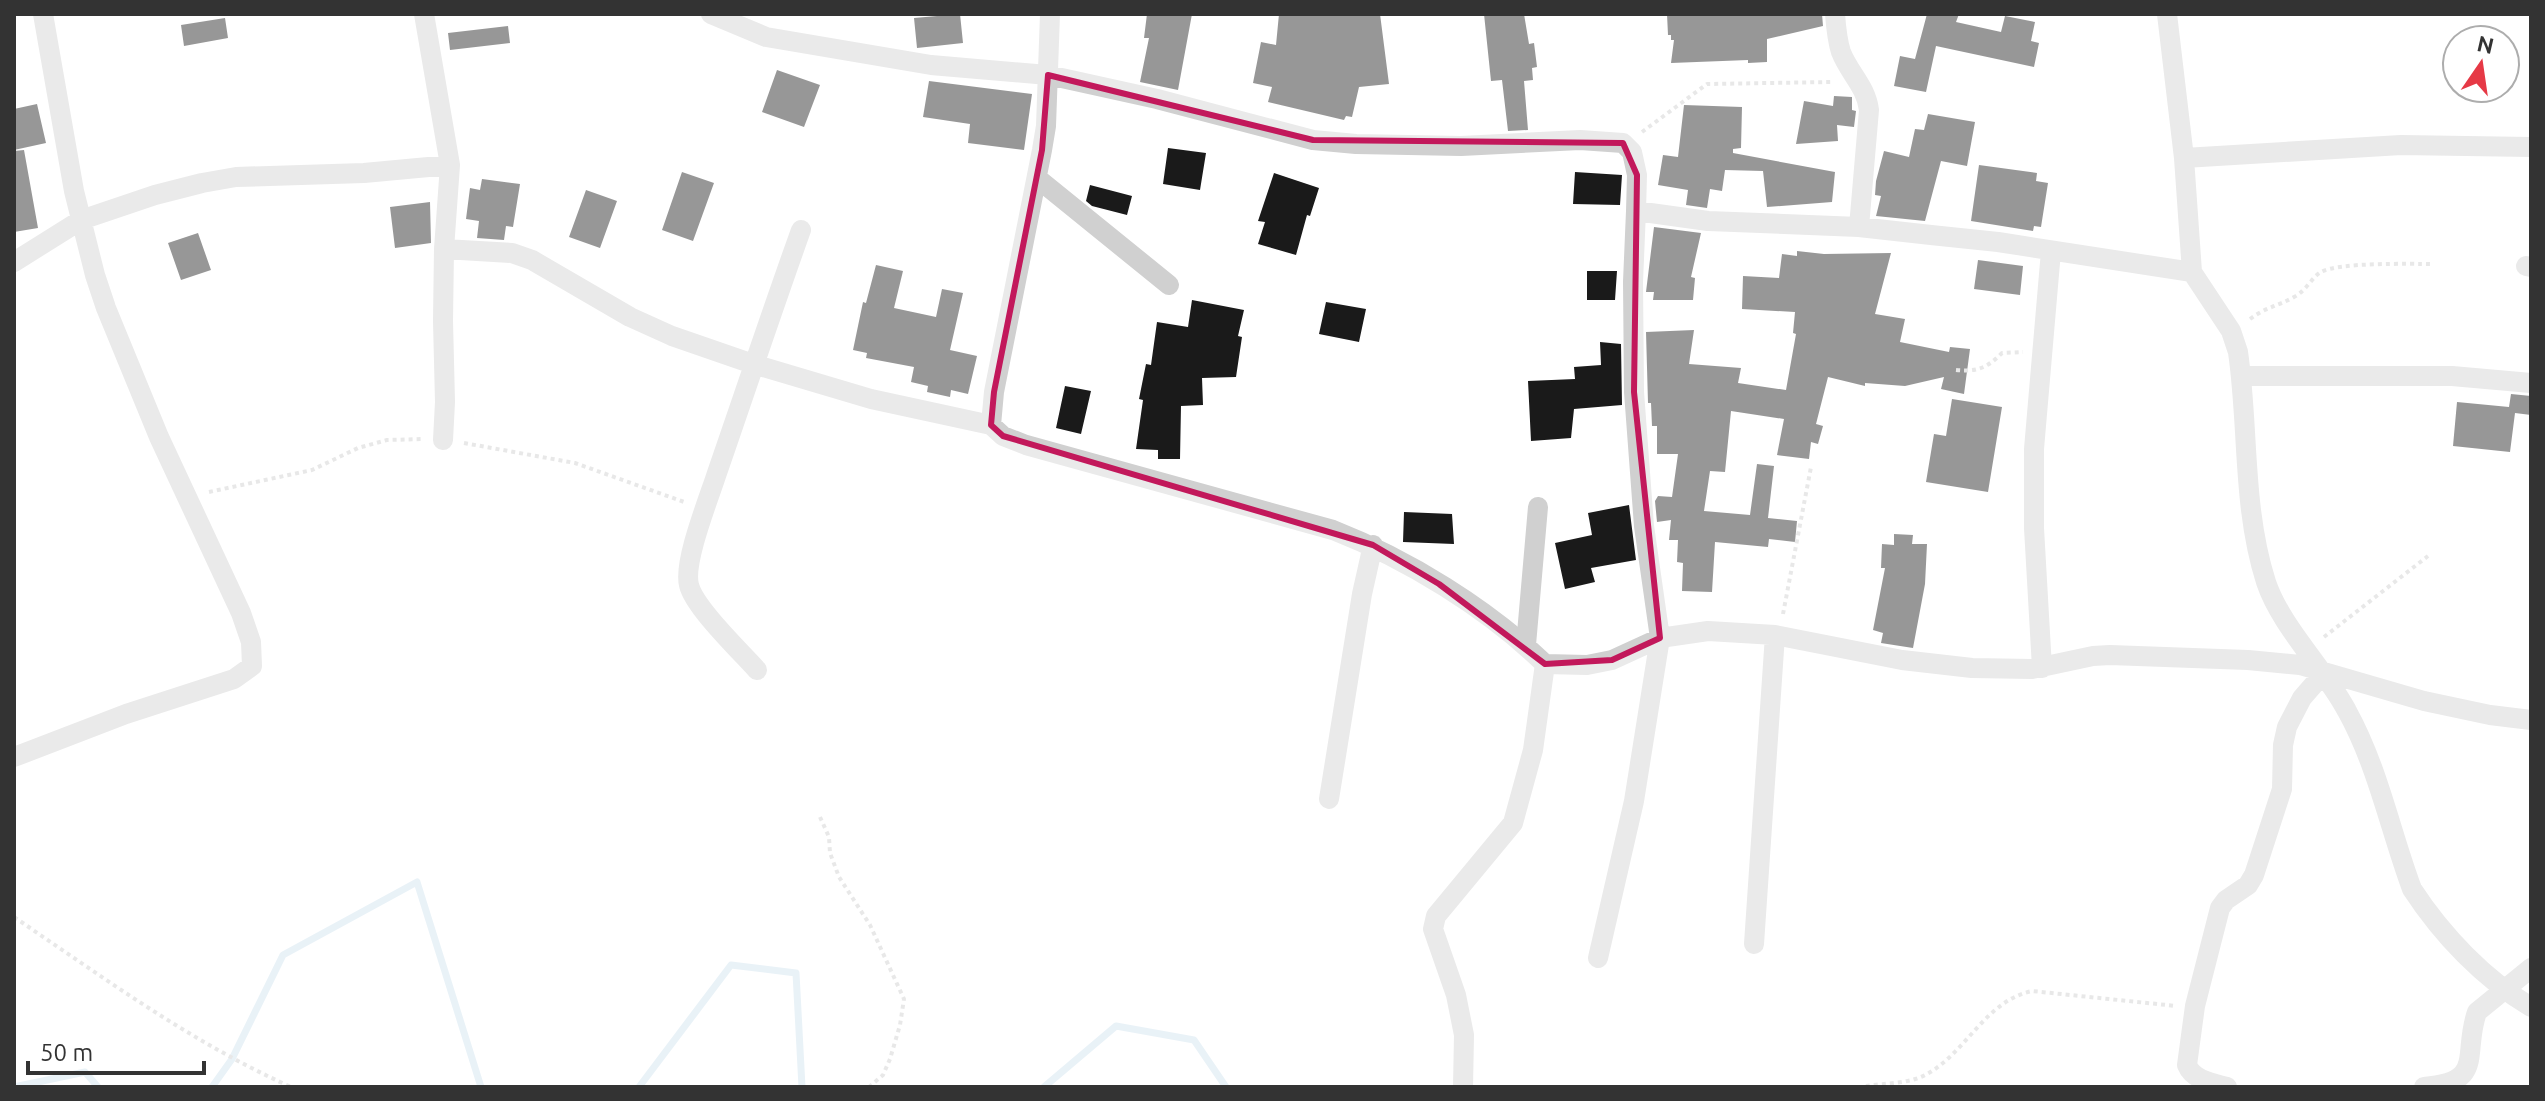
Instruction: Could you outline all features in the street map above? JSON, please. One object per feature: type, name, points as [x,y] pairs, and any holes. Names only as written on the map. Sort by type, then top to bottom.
[{"type":"street","points":[[14,757],[126,714],[234,679],[252,666],[251,642],[241,613],[159,437],[106,308],[81,220],[43,14]]},
{"type":"street","points":[[424,14],[450,165],[444,249],[443,440]]},
{"type":"street","points":[[711,14],[766,37],[931,65],[1048,75],[1157,99],[1313,140],[1461,146],[1604,140],[1623,143],[1632,152],[1637,175],[1633,282],[1635,406],[1644,526],[1660,638],[1634,801],[1598,958]]},
{"type":"street","points":[[991,425],[994,392],[1046,126],[1050,14]]},
{"type":"street","points":[[1835,14],[1842,54],[1867,96],[1869,110],[1859,227]]},
{"type":"street","points":[[2167,14],[2184,158],[2192,272],[2231,331],[2242,376],[2252,520],[2268,586],[2360,735],[2412,889],[2447,934],[2503,990],[2531,1007]]},
{"type":"street","points":[[2184,158],[2401,145],[2531,147]]},
{"type":"street","points":[[14,262],[81,220],[155,195],[236,177],[364,173],[450,165]]},
{"type":"street","points":[[1037,178],[1169,285]]},
{"type":"street","points":[[1636,211],[1708,221],[1859,227],[1998,242],[2192,272]]},
{"type":"street","points":[[757,670],[696,602],[687,573],[753,364],[801,230]]},
{"type":"street","points":[[444,249],[512,253],[532,260],[630,317],[672,336],[753,364],[871,399],[991,425],[1003,436],[1026,445],[1333,530],[1373,545],[1439,584],[1526,645],[1545,664],[1570,666],[1612,660],[1660,638],[1708,631],[1777,635],[1936,665],[2007,670],[2042,668],[2093,656],[2149,655],[2248,660],[2320,672],[2424,701],[2490,715],[2531,720]]},
{"type":"street","points":[[2042,668],[2034,528],[2034,449],[2051,251]]},
{"type":"street","points":[[2242,376],[2452,376],[2531,383]]},
{"type":"street","points":[[1526,645],[1538,507]]},
{"type":"street","points":[[1329,799],[1373,545]]},
{"type":"street","points":[[1754,944],[1777,635]]},
{"type":"street","points":[[1463,1087],[1464,1035],[1456,995],[1433,929],[1436,916],[1513,823],[1533,750],[1545,664]]},
{"type":"street","points":[[2227,1087],[2201,1080],[2190,1072],[2187,1065],[2195,1006],[2220,908],[2248,885],[2259,861],[2282,789],[2283,745],[2287,727],[2320,672]]},
{"type":"street","points":[[2424,1087],[2469,1080],[2477,1012],[2531,968]]},
{"type":"path","points":[[1623,143],[1707,84],[1818,81],[1861,84]]},
{"type":"path","points":[[2231,331],[2262,310],[2296,296],[2321,272],[2339,267],[2433,264]]},
{"type":"path","points":[[1956,370],[1983,369],[2002,353],[2010,351],[2041,354]]},
{"type":"path","points":[[187,496],[252,485],[312,470],[358,448],[387,440],[443,440],[575,463],[658,495],[705,509]]},
{"type":"path","points":[[1777,635],[1811,467]]},
{"type":"path","points":[[2307,652],[2332,629],[2428,556]]},
{"type":"path","points":[[820,817],[829,837],[830,853],[839,877],[870,925],[904,999],[890,1059],[883,1075],[869,1087]]},
{"type":"path","points":[[14,917],[178,1028],[232,1059],[291,1087]]},
{"type":"path","points":[[1866,1086],[1908,1080],[1928,1073],[1952,1054],[2003,1003],[2018,994],[2032,991],[2149,1005],[2195,1006]]},
{"type":"path","points":[[776,1087],[787,1087]]},
{"type":"highlighted area","points":[[1048,75],[1313,140],[1623,143],[1637,175],[1634,392],[1660,638],[1612,660],[1545,664],[1439,584],[1373,545],[1003,436],[991,425],[994,392],[1042,150]]},
{"type":"building","points":[[960,14],[963,43],[917,48],[914,18]]},
{"type":"building","points":[[1147,14],[1192,14],[1178,90],[1140,82],[1149,38],[1144,38]]},
{"type":"building","points":[[1279,14],[1380,14],[1389,84],[1359,87],[1352,117],[1346,116],[1344,120],[1268,102],[1272,87],[1253,83],[1261,42],[1276,45]]},
{"type":"building","points":[[1484,14],[1524,14],[1529,44],[1534,43],[1537,67],[1532,68],[1533,80],[1524,81],[1528,130],[1508,131],[1502,80],[1491,81]]},
{"type":"building","points":[[1667,14],[1822,14],[1823,26],[1767,39],[1767,62],[1671,63],[1674,40],[1668,35]]},
{"type":"building","points":[[1927,14],[1959,14],[1956,22],[2001,32],[2005,16],[2035,22],[2031,41],[2039,43],[2034,67],[1936,46],[1926,92],[1894,86],[1900,56],[1915,59]]},
{"type":"building","points":[[225,18],[228,38],[184,46],[181,25]]},
{"type":"building","points":[[508,26],[510,43],[450,50],[448,33]]},
{"type":"building","points":[[777,70],[820,85],[804,127],[762,112]]},
{"type":"building","points":[[929,81],[1032,94],[1024,150],[968,143],[970,124],[923,117]]},
{"type":"building","points":[[1834,96],[1852,97],[1852,110],[1856,111],[1854,127],[1837,125],[1838,141],[1796,144],[1804,101],[1833,106]]},
{"type":"building","points":[[37,104],[46,143],[14,150],[14,109]]},
{"type":"building","points":[[1684,105],[1742,107],[1741,148],[1733,149],[1733,153],[1835,172],[1832,202],[1767,207],[1763,171],[1725,170],[1722,191],[1710,189],[1707,208],[1686,205],[1688,190],[1658,185],[1663,155],[1678,157]]},
{"type":"building","points":[[1928,114],[1975,122],[1967,166],[1941,161],[1925,221],[1876,216],[1881,196],[1875,195],[1876,181],[1884,151],[1909,157],[1915,129],[1924,130]]},
{"type":"building","points":[[1168,148],[1206,153],[1200,190],[1163,184]]},
{"type":"building","points":[[24,150],[38,228],[14,232],[14,151]]},
{"type":"building","points":[[1979,165],[2037,173],[2036,181],[2048,183],[2041,227],[2034,226],[2033,231],[1971,221]]},
{"type":"building","points":[[682,172],[714,183],[693,241],[662,230]]},
{"type":"building","points":[[1575,172],[1622,175],[1620,205],[1573,204]]},
{"type":"building","points":[[1274,173],[1319,188],[1310,216],[1307,215],[1296,255],[1258,244],[1265,222],[1258,221]]},
{"type":"building","points":[[482,179],[520,184],[513,227],[506,226],[504,240],[477,238],[479,221],[466,219],[470,188],[480,190]]},
{"type":"building","points":[[1090,185],[1132,196],[1127,215],[1092,206],[1086,201]]},
{"type":"building","points":[[586,190],[617,201],[600,248],[569,237]]},
{"type":"building","points":[[430,202],[431,243],[395,248],[390,207]]},
{"type":"building","points":[[1654,227],[1701,233],[1691,277],[1695,278],[1693,300],[1653,300],[1654,292],[1646,292]]},
{"type":"building","points":[[198,233],[211,270],[181,280],[168,243]]},
{"type":"building","points":[[1797,251],[1824,254],[1891,253],[1875,314],[1905,319],[1900,342],[1949,352],[1950,347],[1970,349],[1964,394],[1941,389],[1944,377],[1905,386],[1865,383],[1865,386],[1828,377],[1816,424],[1823,426],[1818,444],[1811,442],[1809,459],[1777,455],[1784,419],[1731,411],[1725,472],[1710,471],[1704,511],[1750,515],[1757,464],[1774,466],[1768,518],[1797,521],[1795,542],[1769,539],[1768,547],[1715,542],[1712,592],[1682,591],[1683,563],[1677,562],[1678,540],[1669,540],[1671,520],[1657,522],[1655,501],[1658,496],[1672,497],[1678,454],[1657,454],[1657,426],[1652,426],[1651,403],[1648,403],[1646,332],[1694,330],[1689,364],[1741,368],[1738,383],[1786,390],[1796,334],[1793,333],[1795,312],[1742,309],[1743,276],[1779,278],[1782,254],[1797,256]]},
{"type":"building","points":[[1978,260],[2023,266],[2020,295],[1974,289]]},
{"type":"building","points":[[876,265],[903,271],[894,308],[936,317],[942,289],[963,293],[950,350],[977,356],[968,394],[951,390],[950,397],[927,392],[928,386],[911,382],[914,367],[866,358],[867,353],[853,350],[863,302],[866,303]]},
{"type":"building","points":[[1587,271],[1617,271],[1615,300],[1587,300]]},
{"type":"building","points":[[1192,300],[1244,310],[1238,336],[1242,337],[1236,377],[1202,378],[1203,405],[1181,406],[1180,459],[1158,459],[1158,450],[1136,449],[1143,400],[1139,399],[1146,364],[1151,365],[1157,322],[1188,327]]},
{"type":"building","points":[[1326,302],[1366,309],[1359,342],[1319,334]]},
{"type":"building","points":[[1600,342],[1621,344],[1622,405],[1574,409],[1571,438],[1531,441],[1528,381],[1575,379],[1574,367],[1601,365]]},
{"type":"building","points":[[1065,386],[1091,391],[1081,434],[1056,428]]},
{"type":"building","points":[[2511,394],[2531,396],[2531,415],[2515,413],[2510,452],[2453,446],[2457,402],[2509,407]]},
{"type":"building","points":[[1952,399],[2002,407],[1988,492],[1926,482],[1934,434],[1946,436]]},
{"type":"building","points":[[1629,505],[1636,560],[1591,568],[1595,582],[1565,589],[1555,543],[1592,535],[1588,513]]},
{"type":"building","points":[[1404,512],[1452,514],[1454,544],[1403,542]]},
{"type":"building","points":[[1894,534],[1913,535],[1912,544],[1927,544],[1925,584],[1913,648],[1881,643],[1883,633],[1873,630],[1885,568],[1881,568],[1882,544],[1894,545]]},
{"type":"waterway","points":[[212,1087],[232,1059],[283,955],[417,882],[481,1087]]},
{"type":"waterway","points":[[639,1087],[731,965],[796,973],[802,1087]]},
{"type":"waterway","points":[[1044,1087],[1116,1026],[1194,1040],[1226,1087]]},
{"type":"waterway","points":[[14,1087],[85,1072],[98,1087]]}]
